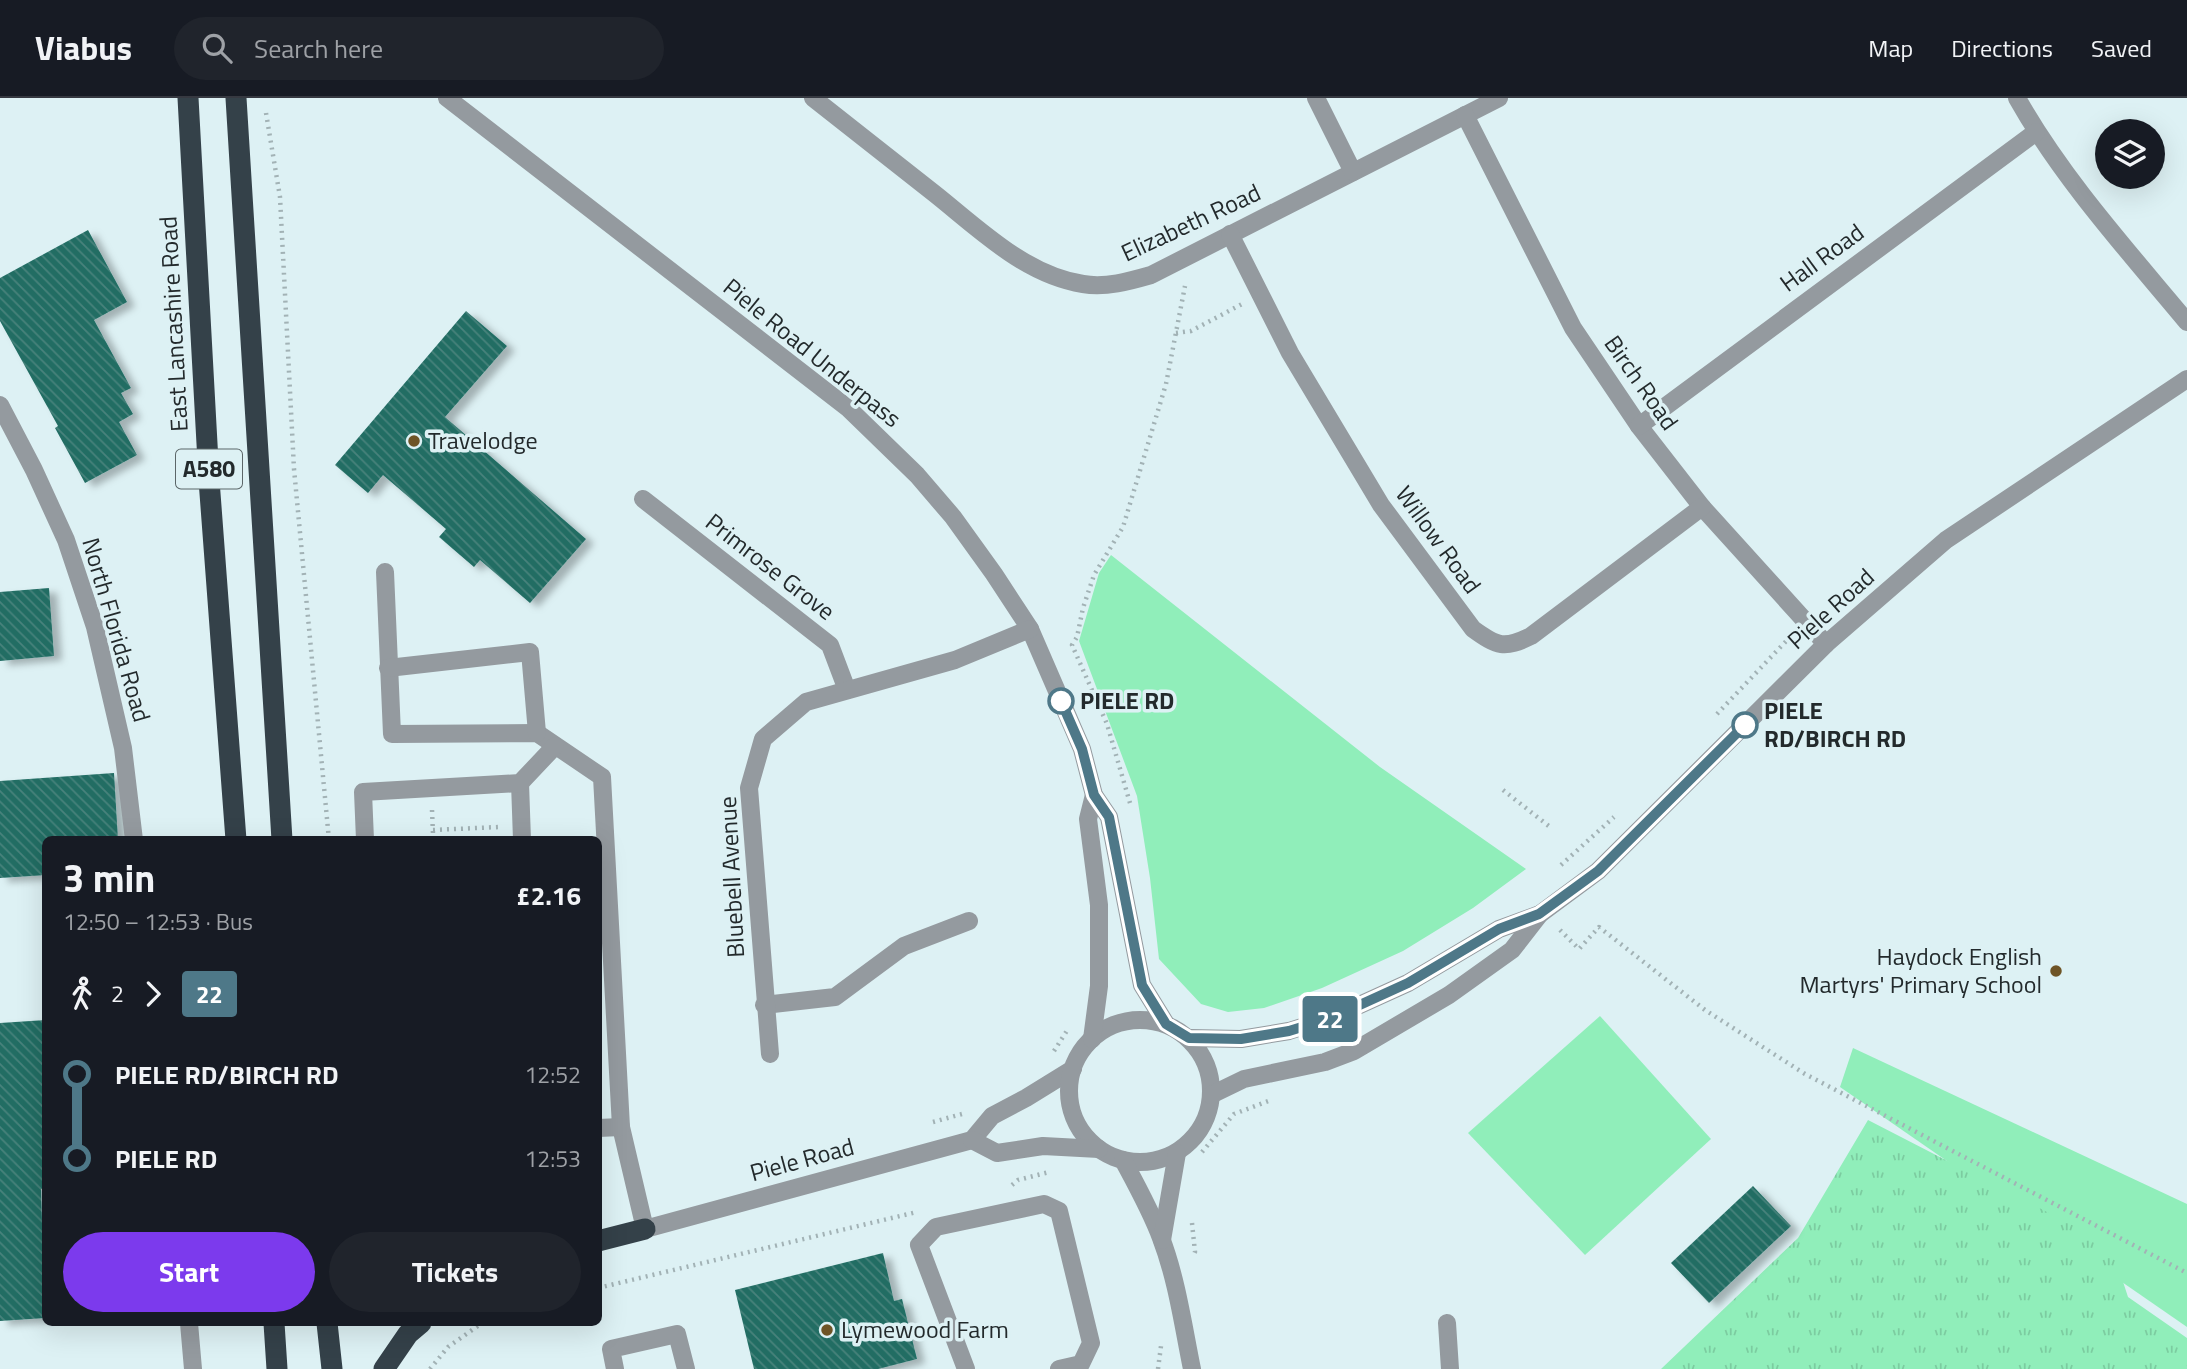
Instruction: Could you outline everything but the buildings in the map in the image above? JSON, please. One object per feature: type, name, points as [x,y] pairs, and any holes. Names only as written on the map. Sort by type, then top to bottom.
[{"type":"highway","name":"East Lancashire Road","points":[[188,98],[209,480],[236,836]]},
{"type":"highway","name":"A580","points":[[236,98],[282,834]]},
{"type":"highway","points":[[602,1240],[645,1228]]},
{"type":"highway","points":[[274,1326],[277,1369]]},
{"type":"highway","points":[[327,1326],[332,1369]]},
{"type":"highway","points":[[384,1369],[408,1334],[417,1326]]},
{"type":"street","name":"Piele Road Underpass","points":[[447,98],[849,409],[917,475],[953,517],[1030,629],[1082,749],[1094,795],[1109,817],[1142,985],[1166,1024]]},
{"type":"street","name":"Elizabeth Road","points":[[813,98],[998,244],[1031,266],[1059,278],[1086,285],[1119,283],[1152,275],[1499,98]]},
{"type":"street","points":[[1316,98],[1353,172]]},
{"type":"street","points":[[2017,98],[2036,132],[2117,238],[2187,322]]},
{"type":"street","name":"Birch Road","points":[[1465,116],[1573,328],[1639,426],[1702,507],[1826,644]]},
{"type":"street","name":"Hall Road","points":[[1639,426],[2036,132]]},
{"type":"street","name":"Willow Road","points":[[1230,234],[1290,352],[1381,505],[1473,629],[1490,642],[1511,646],[1531,636],[1702,507]]},
{"type":"street","name":"Piele Road","points":[[1189,1038],[1241,1039],[1289,1031],[1331,1018],[1408,983],[1499,929],[1539,914],[1598,871],[1826,644],[1946,540],[2187,379]]},
{"type":"street","name":"North Florida Road","points":[[0,405],[66,540],[95,627],[124,748],[134,836]]},
{"type":"street","name":"Primrose Grove","points":[[643,499],[830,645],[847,690]]},
{"type":"street","points":[[385,572],[392,734],[537,733],[602,777],[605,923],[621,1127],[645,1228]]},
{"type":"street","name":"Bluebell Avenue","points":[[770,1054],[749,788],[763,739],[806,702],[956,660],[1030,629]]},
{"type":"street","points":[[388,668],[530,652],[537,733]]},
{"type":"street","points":[[365,836],[363,792],[520,783],[555,746]]},
{"type":"street","points":[[520,783],[522,833]]},
{"type":"street","name":"Piele Road Underpass","points":[[1092,1038],[1099,986],[1099,905],[1088,820],[1094,795]]},
{"type":"street","name":"Piele Road","points":[[1211,1095],[1244,1079],[1325,1062],[1354,1051],[1449,995],[1512,950],[1539,914]]},
{"type":"street","points":[[764,1004],[835,997],[904,946],[968,920]]},
{"type":"street","points":[[1146,1020],[1166,1024],[1189,1038],[1204,1058],[1210,1076],[1211,1095],[1201,1129],[1177,1153],[1148,1162],[1123,1160],[1099,1149],[1082,1132],[1072,1111],[1073,1069],[1080,1052],[1092,1038],[1108,1027],[1127,1021],[1146,1020]]},
{"type":"street","points":[[1073,1069],[992,1115],[971,1140],[997,1153],[1043,1146],[1099,1149]]},
{"type":"street","points":[[602,1128],[621,1127]]},
{"type":"street","name":"Piele Road","points":[[645,1228],[971,1140]]},
{"type":"street","points":[[1162,1240],[1177,1153]]},
{"type":"street","points":[[1123,1160],[1162,1240],[1178,1296],[1192,1369]]},
{"type":"street","points":[[966,1369],[919,1245],[936,1227],[1044,1204],[1059,1211],[1091,1343],[1081,1364],[1059,1369]]},
{"type":"street","points":[[1447,1323],[1450,1369]]},
{"type":"street","points":[[189,1326],[193,1369]]},
{"type":"street","points":[[615,1369],[611,1349],[677,1334],[686,1369]]},
{"type":"path","points":[[265,110],[280,197],[294,469],[329,836]]},
{"type":"path","points":[[1072,645],[1077,637],[1094,575],[1123,527],[1166,384],[1191,254]]},
{"type":"path","points":[[1176,333],[1191,331],[1260,294]]},
{"type":"path","points":[[1713,719],[1791,636]]},
{"type":"path","points":[[1503,790],[1550,827]]},
{"type":"path","points":[[1558,867],[1622,809]]},
{"type":"path","points":[[433,830],[522,833]]},
{"type":"path","points":[[1578,948],[1599,927],[1705,1010],[1805,1074],[2187,1273]]},
{"type":"path","points":[[1048,1059],[1069,1027]]},
{"type":"path","points":[[1198,1159],[1234,1114],[1279,1098]]},
{"type":"path","points":[[921,1126],[971,1111]]},
{"type":"path","points":[[1008,1190],[1018,1180],[1054,1172]]},
{"type":"path","points":[[602,1288],[929,1209]]},
{"type":"path","points":[[1192,1213],[1195,1252]]},
{"type":"path","points":[[430,1369],[447,1348],[478,1326]]},
{"type":"path","points":[[1158,1369],[1161,1340]]},
{"type":"green space","points":[[1111,555],[1380,767],[1526,869],[1473,908],[1403,951],[1322,988],[1264,1008],[1228,1012],[1201,1004],[1159,959],[1137,796],[1079,641],[1099,573]]},
{"type":"green space","points":[[1600,1016],[1711,1139],[1585,1255],[1468,1133]]},
{"type":"green space","points":[[1853,1048],[2187,1204],[2187,1327],[1840,1087]]},
{"type":"green space","points":[[1868,1120],[2111,1245],[2128,1297],[2187,1338],[2187,1369],[1661,1369],[1798,1238]]},
{"type":"bus line","name":"22","points":[[1061,701],[1082,749],[1094,795],[1109,817],[1142,985],[1166,1024],[1189,1038],[1241,1039],[1289,1031],[1331,1018],[1408,983],[1499,929],[1539,914],[1598,871],[1745,725]]},
{"type":"place","name":"Travelodge","points":[[414,441]]},
{"type":"place","name":"PIELE RD","points":[[1061,701]]},
{"type":"place","name":"PIELE RD/BIRCH RD","points":[[1745,725]]},
{"type":"place","name":"Haydock English Martyrs' Primary School","points":[[2056,971]]},
{"type":"place","name":"Lymewood Farm","points":[[827,1330]]}]
